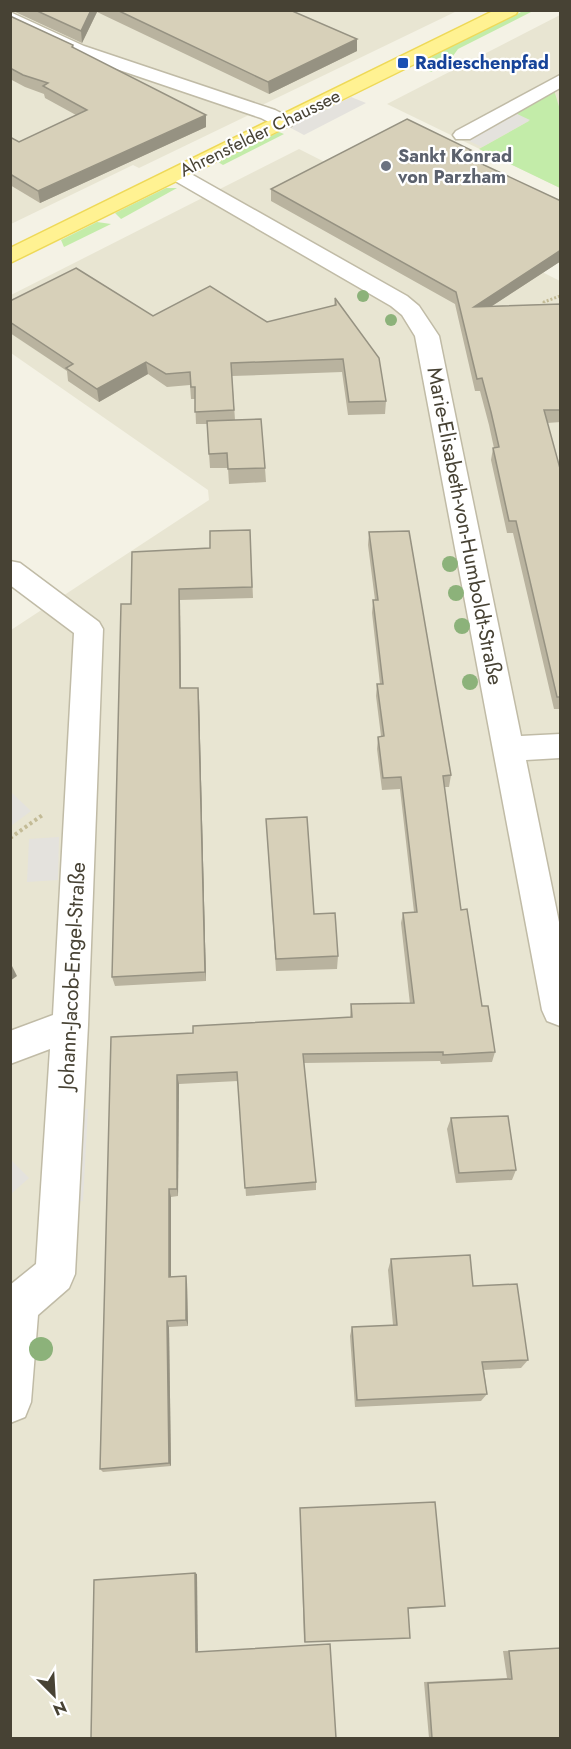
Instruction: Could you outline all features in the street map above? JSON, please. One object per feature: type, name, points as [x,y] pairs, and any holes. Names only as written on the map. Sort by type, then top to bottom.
[{"type":"main road","name":"Ahrensfelder Chaussee","points":[[10,256],[510,10]]},
{"type":"street","points":[[15,22],[46,15]]},
{"type":"street","points":[[15,22],[78,50],[268,114],[284,122]]},
{"type":"street","points":[[464,135],[561,81]]},
{"type":"street","name":"Marie-Elisabeth-von-Humboldt-Straße","points":[[177,174],[399,301],[421,324],[428,341],[561,1010]]},
{"type":"street","name":"Johann-Jacob-Engel-Straße","points":[[10,570],[88,629],[70,1024],[55,1274],[18,1305],[10,1402]]},
{"type":"street","points":[[510,749],[561,746]]},
{"type":"street","points":[[10,1048],[70,1024]]},
{"type":"path","points":[[547,312],[544,302],[561,296]]},
{"type":"shaded area","points":[[11,11],[457,11],[250,111],[253,113],[139,168],[133,165],[11,224]]},
{"type":"shaded area","points":[[560,15],[560,188],[387,104]]},
{"type":"shaded area","points":[[351,97],[366,103],[304,135],[289,127]]},
{"type":"shaded area","points":[[517,114],[530,120],[482,147],[469,141]]},
{"type":"shaded area","points":[[299,149],[560,281],[560,1738],[11,1738],[11,630],[209,500],[208,490],[11,353],[11,295]]},
{"type":"shaded area","points":[[11,792],[31,811],[10,826]]},
{"type":"shaded area","points":[[59,837],[58,880],[27,882],[29,839]]},
{"type":"shaded area","points":[[88,1109],[83,1201],[73,1202],[76,1110]]},
{"type":"shaded area","points":[[10,1159],[29,1178],[11,1194],[10,1194]]},
{"type":"green space","points":[[523,11],[533,11],[458,49],[448,63],[431,72],[414,65]]},
{"type":"green space","points":[[554,90],[560,110],[560,188],[479,149],[529,121],[517,114],[517,111]]},
{"type":"green space","points":[[279,132],[284,134],[223,165],[218,162]]},
{"type":"green space","points":[[166,188],[177,188],[121,219],[115,213]]},
{"type":"green space","points":[[97,222],[111,224],[64,247],[61,240]]},
{"type":"building","points":[[35,10],[91,10],[81,31]]},
{"type":"building","points":[[117,10],[290,10],[357,39],[268,82]]},
{"type":"building","points":[[10,16],[73,45],[72,47],[206,115],[38,191],[10,174],[10,137],[19,142],[87,110],[43,86],[48,83],[10,68]]},
{"type":"building","points":[[407,119],[471,150],[468,152],[475,155],[469,158],[561,201],[561,250],[474,307],[561,304],[561,410],[544,410],[561,472],[561,697],[557,697],[516,521],[509,521],[493,448],[499,447],[491,412],[482,378],[477,379],[456,292],[271,189]]},
{"type":"building","points":[[76,268],[153,316],[210,286],[267,322],[336,305],[335,298],[379,358],[386,401],[349,402],[343,359],[231,363],[234,410],[195,412],[195,387],[191,387],[190,372],[166,374],[146,362],[97,389],[66,368],[73,364],[10,322],[10,301]]},
{"type":"building","points":[[261,419],[265,468],[228,469],[227,453],[209,454],[207,421]]},
{"type":"building","points":[[250,530],[252,587],[179,589],[180,688],[198,688],[205,972],[112,977],[121,604],[131,604],[132,552],[210,548],[210,531]]},
{"type":"building","points":[[409,531],[451,775],[443,776],[461,910],[467,909],[482,1006],[488,1006],[495,1052],[443,1055],[443,1052],[303,1054],[316,1182],[245,1188],[237,1072],[177,1075],[177,1189],[169,1189],[169,1277],[186,1276],[186,1320],[167,1321],[169,1463],[100,1469],[111,1037],[193,1033],[193,1026],[352,1017],[351,1004],[414,1003],[403,913],[417,912],[401,777],[383,778],[378,737],[384,736],[377,684],[383,684],[373,600],[378,600],[369,532]]},
{"type":"building","points":[[307,817],[314,914],[335,913],[338,956],[276,959],[266,819]]},
{"type":"building","points":[[508,1116],[516,1170],[459,1173],[451,1118]]},
{"type":"building","points":[[470,1255],[473,1286],[517,1284],[528,1360],[482,1362],[487,1394],[357,1400],[352,1327],[397,1325],[391,1259]]},
{"type":"building","points":[[435,1502],[445,1606],[408,1608],[410,1638],[305,1642],[300,1508]]},
{"type":"building","points":[[195,1573],[196,1652],[330,1644],[336,1738],[91,1738],[94,1580]]},
{"type":"building","points":[[561,1648],[561,1738],[432,1738],[428,1683],[512,1679],[509,1651]]},
{"type":"place","name":"Radieschenpfad","points":[[403,63]]},
{"type":"place","name":"Sankt Konrad von Parzham","points":[[386,166]]}]
